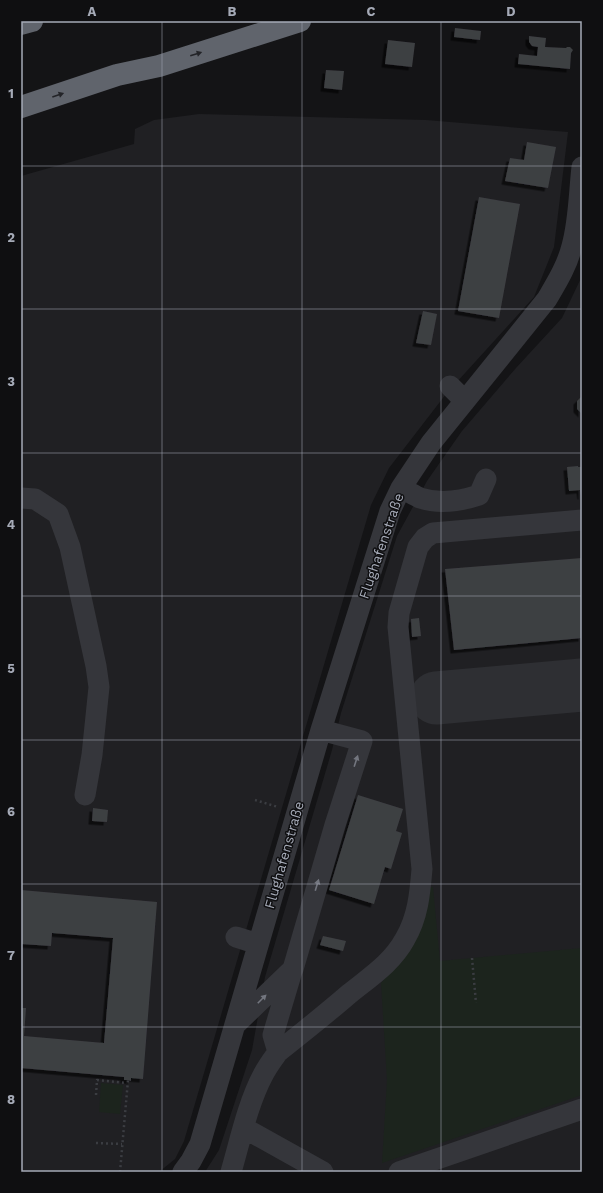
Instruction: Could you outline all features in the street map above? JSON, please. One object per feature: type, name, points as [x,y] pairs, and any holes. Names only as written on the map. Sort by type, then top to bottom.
[{"type":"highway","points":[[21,24],[32,21]]},
{"type":"highway","points":[[21,107],[117,74],[159,66],[300,21]]},
{"type":"street","name":"Flughafenstraße","points":[[183,1172],[200,1144],[321,730],[390,510],[401,488],[431,443],[547,299],[577,248],[576,228],[582,166]]},
{"type":"street","points":[[450,386],[465,401]]},
{"type":"street","points":[[401,488],[420,498],[434,501],[465,499],[479,495],[486,478]]},
{"type":"street","points":[[21,498],[34,499],[58,514],[70,546],[96,666],[99,687],[92,754],[85,795]]},
{"type":"street","points":[[231,1172],[252,1102],[262,1076],[270,1063],[278,1052],[378,972],[393,957],[406,939],[414,920],[420,893],[422,868],[398,627],[399,613],[418,547],[425,538],[433,533],[582,520]]},
{"type":"street","points":[[278,1052],[274,1035],[292,968],[362,741],[321,730]]},
{"type":"street","points":[[236,937],[258,944]]},
{"type":"street","points":[[234,1026],[292,968]]},
{"type":"street","points":[[399,1172],[582,1109]]},
{"type":"street","points":[[244,1128],[323,1172]]},
{"type":"path","points":[[472,958],[476,1003]]},
{"type":"path","points":[[96,1095],[97,1080],[128,1082],[120,1172]]},
{"type":"path","points":[[96,1143],[122,1144]]},
{"type":"shaded area","points":[[199,114],[426,120],[568,132],[554,247],[534,297],[446,394],[389,468],[371,505],[184,1141],[175,1159],[159,1172],[21,1172],[21,176],[134,144],[135,129],[154,120]]},
{"type":"shaded area","points":[[582,276],[582,1172],[205,1172],[219,1150],[252,1050],[265,977],[332,750],[341,713],[397,536],[427,481],[462,431],[516,368],[562,318]]},
{"type":"shaded area","points":[[429,887],[433,887],[440,961],[582,948],[582,1095],[382,1163],[387,1080],[381,983],[400,962]]},
{"type":"shaded area","points":[[101,1083],[123,1085],[120,1114],[99,1112]]},
{"type":"building","points":[[455,28],[481,31],[480,40],[454,37]]},
{"type":"building","points":[[529,36],[546,38],[545,47],[570,47],[573,50],[571,53],[570,69],[518,64],[519,54],[537,56],[538,47],[532,46],[529,42]]},
{"type":"building","points":[[388,40],[415,43],[412,67],[385,64]]},
{"type":"building","points":[[326,70],[344,71],[342,90],[324,88]]},
{"type":"building","points":[[527,142],[556,147],[548,188],[505,181],[510,158],[524,160]]},
{"type":"building","points":[[479,197],[520,204],[499,318],[458,311]]},
{"type":"building","points":[[423,311],[437,314],[431,345],[416,343]]},
{"type":"building","points":[[582,396],[582,414],[577,409],[577,401]]},
{"type":"building","points":[[567,467],[582,467],[582,496],[580,490],[569,491]]},
{"type":"building","points":[[582,558],[582,638],[454,650],[445,569]]},
{"type":"building","points":[[419,618],[421,636],[412,637],[411,619]]},
{"type":"building","points":[[358,795],[403,809],[396,831],[402,833],[391,869],[385,867],[374,904],[329,890]]},
{"type":"building","points":[[93,808],[108,810],[107,822],[92,821]]},
{"type":"building","points":[[21,890],[157,902],[143,1079],[131,1078],[131,1081],[124,1080],[124,1077],[21,1068],[21,1008],[26,1008],[24,1036],[104,1043],[113,938],[52,933],[51,946],[21,944]]},
{"type":"building","points":[[323,936],[346,941],[343,951],[320,945]]},
{"type":"taxiway","points":[[436,698],[582,685]]}]
